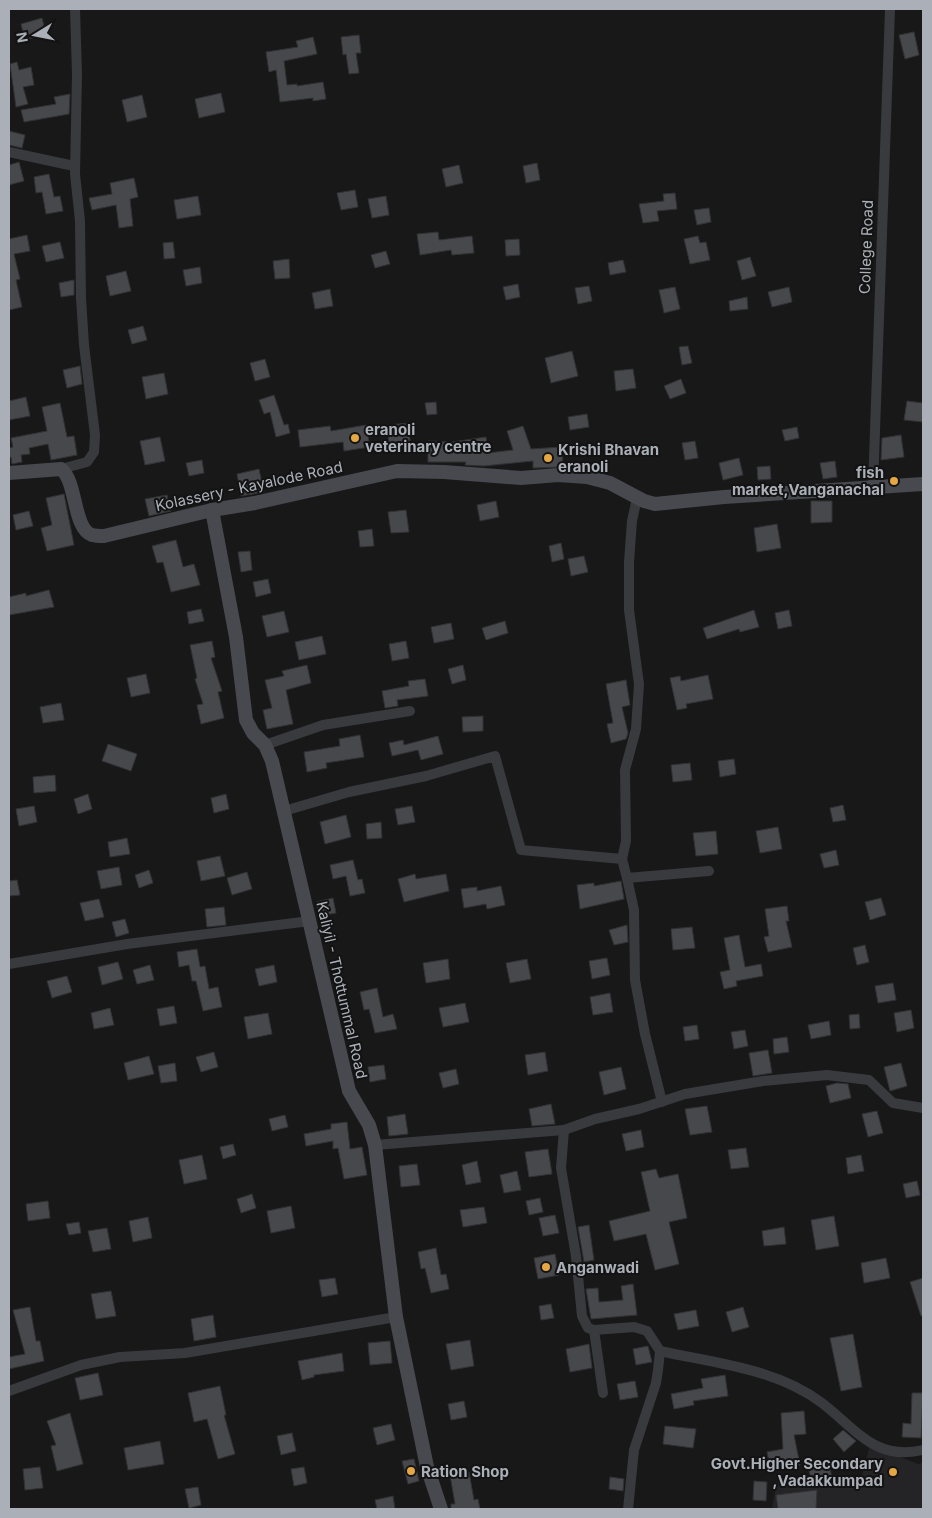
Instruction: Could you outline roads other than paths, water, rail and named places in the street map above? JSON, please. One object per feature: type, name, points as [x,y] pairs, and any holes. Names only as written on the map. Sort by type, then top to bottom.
[{"type":"main road","name":"Kolassery - Kayalode Road","points":[[61,469],[67,476],[84,528],[91,535],[104,536],[212,510],[254,503],[397,471],[444,472],[521,478],[558,475],[587,477],[610,483],[637,498],[655,504],[724,496],[923,484]]},
{"type":"main road","points":[[9,473],[61,469]]},
{"type":"main road","name":"Kaliyil - Thottummal Road","points":[[212,510],[236,637],[246,720],[253,733],[264,745],[272,761],[349,1091],[369,1125],[375,1145],[396,1317],[427,1467],[441,1509]]},
{"type":"street","points":[[61,469],[87,462],[94,452],[95,436],[84,345],[80,221],[74,166],[77,74],[75,9]]},
{"type":"street","name":"College Road","points":[[873,487],[890,9]]},
{"type":"street","points":[[9,152],[74,166]]},
{"type":"street","points":[[637,498],[632,521],[629,562],[629,610],[639,684],[636,729],[625,770],[626,841],[622,858],[634,910],[635,980],[645,1034],[662,1102]]},
{"type":"street","points":[[264,745],[323,725],[410,711]]},
{"type":"street","points":[[284,811],[349,792],[426,776],[495,756],[521,850],[622,858]]},
{"type":"street","points":[[628,878],[709,872]]},
{"type":"street","points":[[9,964],[127,944],[310,921]]},
{"type":"street","points":[[375,1145],[564,1130],[595,1119],[639,1109],[685,1094],[763,1081],[827,1075],[870,1080],[893,1103],[923,1108]]},
{"type":"street","points":[[564,1130],[561,1168],[576,1256],[582,1316],[588,1328],[594,1330],[634,1327],[647,1331],[660,1351],[656,1384],[634,1450],[628,1509]]},
{"type":"street","points":[[9,1391],[81,1365],[120,1357],[186,1353],[396,1317]]},
{"type":"street","points":[[594,1330],[603,1393]]},
{"type":"street","points":[[660,1351],[754,1370],[821,1403],[876,1448],[901,1454],[923,1450]]},
{"type":"place","name":"eranoli veterinary centre","points":[[355,438]]},
{"type":"place","name":"Krishi Bhavan eranoli","points":[[548,458]]},
{"type":"place","name":"fish market,Vanganachal","points":[[894,481]]},
{"type":"place","name":"Anganwadi","points":[[546,1267]]},
{"type":"place","name":"Ration Shop","points":[[411,1471]]},
{"type":"place","name":"Govt.Higher Secondary ,Vadakkumpad","points":[[893,1472]]}]
